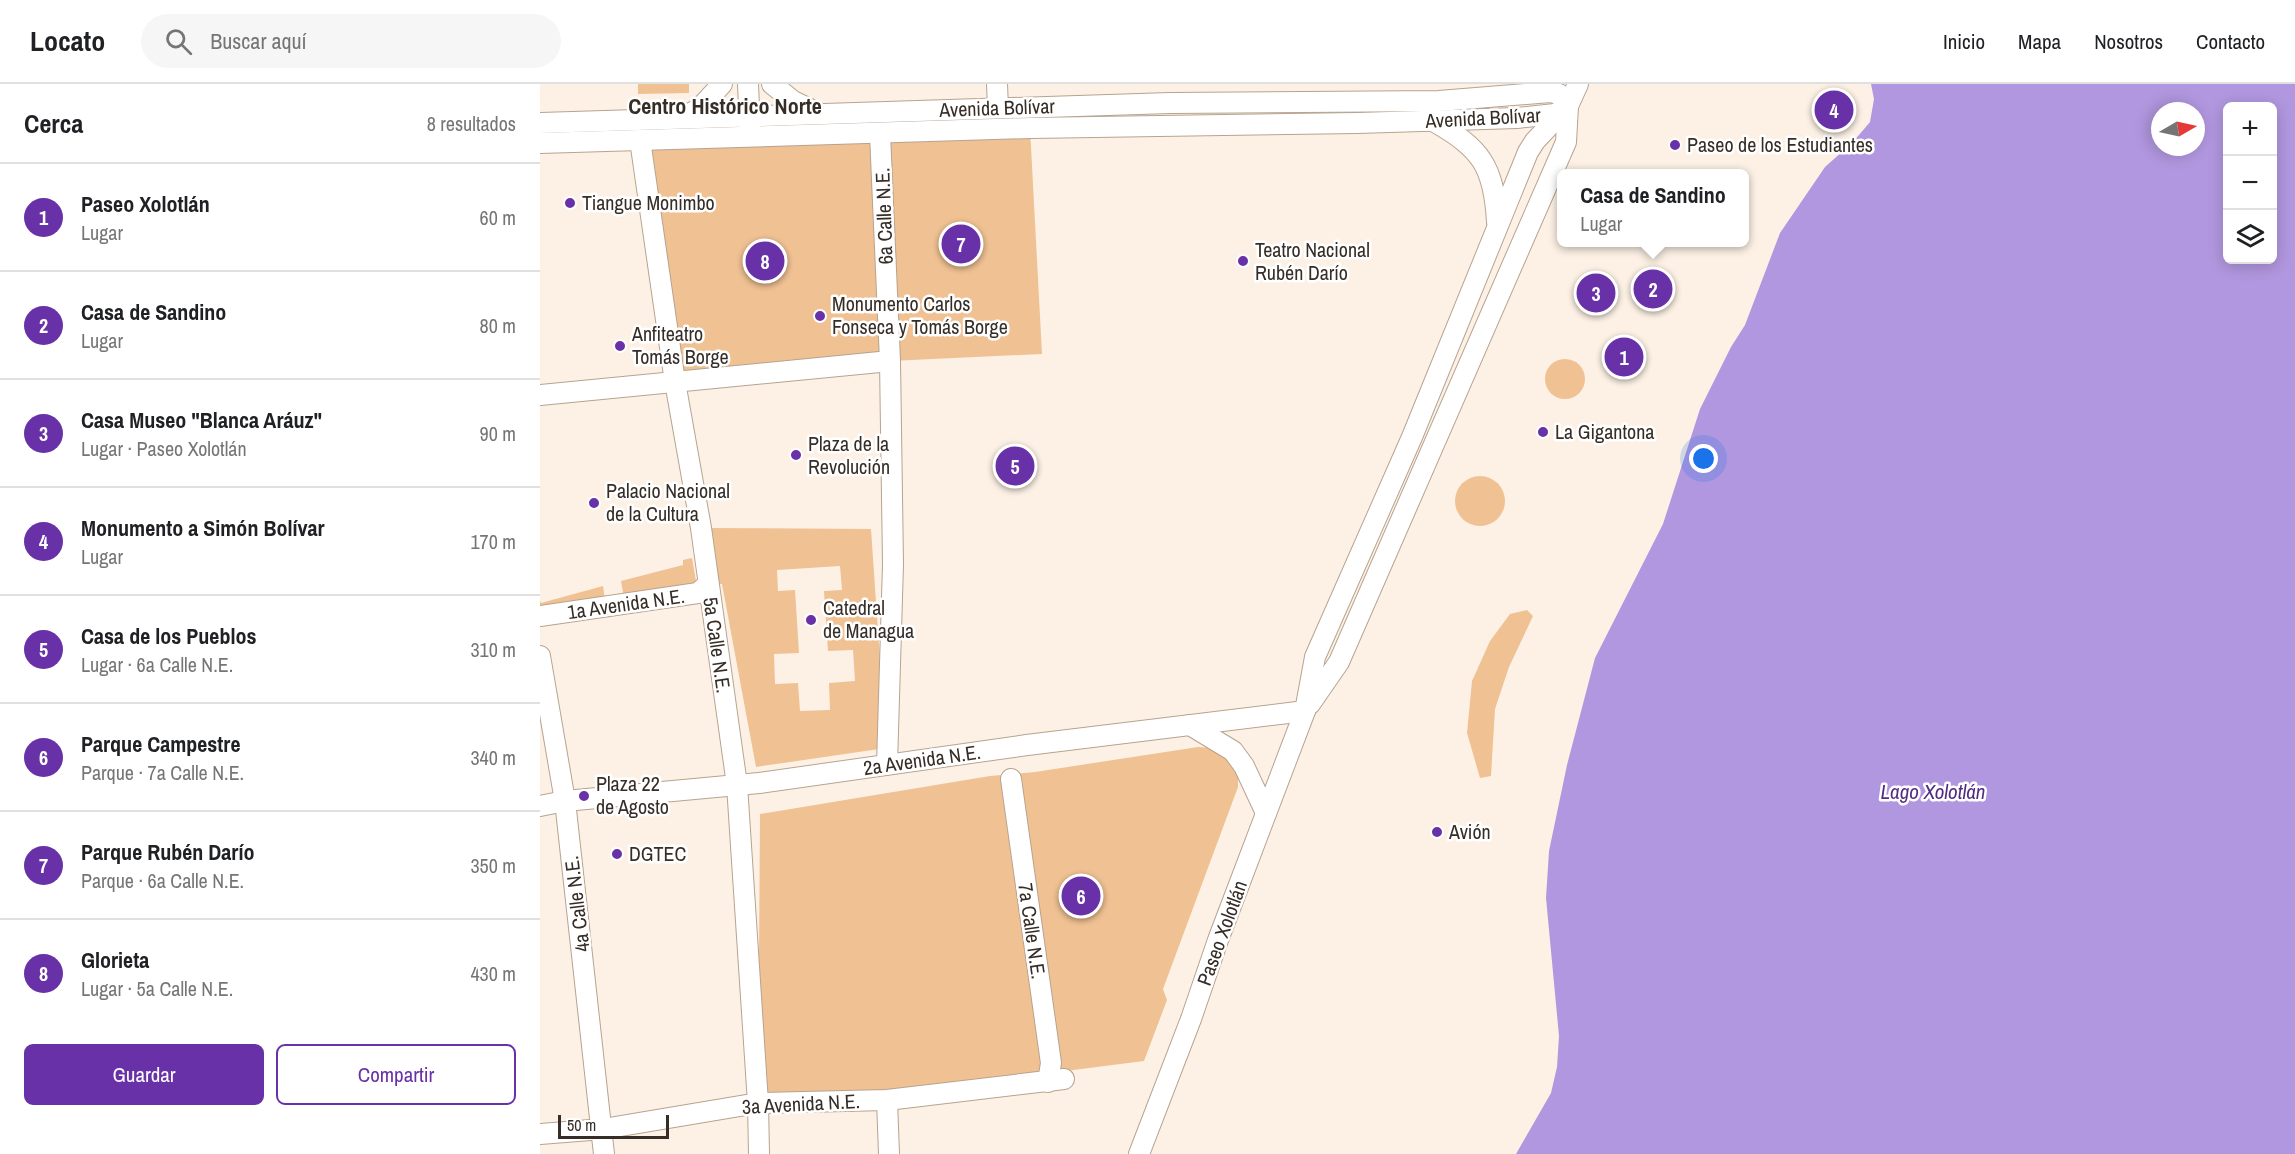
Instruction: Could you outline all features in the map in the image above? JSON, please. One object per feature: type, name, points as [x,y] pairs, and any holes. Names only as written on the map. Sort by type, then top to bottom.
[{"type":"street","points":[[676,120],[699,109],[722,84]]},
{"type":"street","points":[[748,84],[750,138]]},
{"type":"street","points":[[772,84],[793,101],[823,116]]},
{"type":"street","points":[[997,84],[998,108]]},
{"type":"street","points":[[1550,92],[1561,90],[1570,84]]},
{"type":"street","name":"Paseo Xolotlán","points":[[1139,1154],[1305,711],[1315,657],[1412,437],[1528,152],[1535,141],[1568,106],[1578,84]]},
{"type":"street","name":"Avenida Bolívar","points":[[540,123],[823,116],[1170,103],[1439,101],[1550,92],[1559,94],[1568,106],[1555,114],[1433,121],[1030,128],[540,143]]},
{"type":"street","name":"Paseo Xolotlán","points":[[1305,711],[1339,662],[1543,195],[1566,142],[1568,106]]},
{"type":"street","points":[[1433,121],[1462,138],[1484,163],[1495,190],[1497,227]]},
{"type":"street","name":"6a Calle N.E.","points":[[880,134],[890,361],[893,564],[886,765]]},
{"type":"street","name":"5a Calle N.E.","points":[[640,140],[737,785],[758,1103],[759,1154]]},
{"type":"street","points":[[540,395],[890,361]]},
{"type":"street","name":"1a Avenida N.E.","points":[[540,616],[698,593],[708,584]]},
{"type":"street","name":"4a Calle N.E.","points":[[540,656],[565,801],[604,1154]]},
{"type":"street","name":"2a Avenida N.E.","points":[[540,806],[565,801],[737,785],[1305,711]]},
{"type":"street","points":[[1190,725],[1233,751],[1244,766],[1266,813]]},
{"type":"street","name":"7a Calle N.E.","points":[[1011,779],[1051,1063],[1056,1080]]},
{"type":"street","name":"3a Avenida N.E.","points":[[540,1134],[603,1129],[758,1103],[887,1100],[1056,1080]]},
{"type":"street","points":[[887,1100],[889,1154]]},
{"type":"shaded area","points":[[638,84],[689,84],[689,93],[638,94]]},
{"type":"shaded area","points":[[1030,128],[1042,354],[890,361],[675,382],[640,140]]},
{"type":"shaded area","points":[[1565,359],[1579,365],[1585,379],[1579,393],[1565,399],[1551,393],[1545,379],[1551,365]]},
{"type":"shaded area","points":[[1475,476],[1485,476],[1498,483],[1505,496],[1505,506],[1498,519],[1485,526],[1475,526],[1466,522],[1459,515],[1455,506],[1455,496],[1459,487],[1466,480]]},
{"type":"shaded area","points":[[701,528],[871,529],[886,748],[756,767],[722,584],[708,584]],"holes":[[[840,566],[842,590],[824,591],[828,651],[853,650],[855,681],[829,683],[830,710],[800,711],[798,683],[775,684],[774,654],[799,653],[795,590],[778,591],[777,570]]]},
{"type":"shaded area","points":[[692,558],[698,593],[625,604],[621,581],[683,565],[683,560]]},
{"type":"shaded area","points":[[603,586],[606,607],[540,616],[540,600],[541,603]]},
{"type":"shaded area","points":[[1527,610],[1533,616],[1509,667],[1495,709],[1491,776],[1480,778],[1467,733],[1472,681],[1490,641],[1510,614]]},
{"type":"shaded area","points":[[1198,747],[1217,748],[1238,771],[1238,787],[1163,989],[1167,1000],[1144,1061],[1018,1077],[758,1103],[760,814],[990,776],[1035,772]]},
{"type":"water","name":"Lago Xolotlán","points":[[1871,84],[2295,84],[2295,1154],[1516,1154],[1551,1093],[1557,1067],[1559,1036],[1546,898],[1549,851],[1567,765],[1595,658],[1663,524],[1700,409],[1731,347],[1745,325],[1780,233],[1825,167],[1853,142],[1870,122],[1874,99]]},
{"type":"place","name":"Monumento a Simón Bolívar","points":[[1834,110]]},
{"type":"place","name":"Paseo de los Estudiantes","points":[[1675,145]]},
{"type":"place","name":"Tiangue Monimbo","points":[[570,203]]},
{"type":"place","name":"Parque Rubén Darío","points":[[961,244]]},
{"type":"place","name":"Glorieta","points":[[765,261]]},
{"type":"place","name":"Teatro Nacional Rubén Darío","points":[[1243,261]]},
{"type":"place","name":"Casa de Sandino","points":[[1653,289]]},
{"type":"place","name":"Casa Museo \"Blanca Aráuz\"","points":[[1596,293]]},
{"type":"place","name":"Monumento Carlos Fonseca y Tomás Borge","points":[[820,316]]},
{"type":"place","name":"Anfiteatro Tomás Borge","points":[[620,346]]},
{"type":"place","name":"Paseo Xolotlán","points":[[1624,357]]},
{"type":"place","name":"La Gigantona","points":[[1543,432]]},
{"type":"place","name":"Plaza de la Revolución","points":[[796,455]]},
{"type":"place","name":"Casa de los Pueblos","points":[[1015,466]]},
{"type":"place","name":"Palacio Nacional de la Cultura","points":[[594,503]]},
{"type":"place","name":"Catedral de Managua","points":[[811,620]]},
{"type":"place","name":"Plaza 22 de Agosto","points":[[584,796]]},
{"type":"place","name":"Avión","points":[[1437,832]]},
{"type":"place","name":"DGTEC","points":[[617,854]]},
{"type":"place","name":"Parque Campestre","points":[[1081,896]]},
{"type":"district","name":"Centro Histórico Norte","points":[[725,106]]}]
